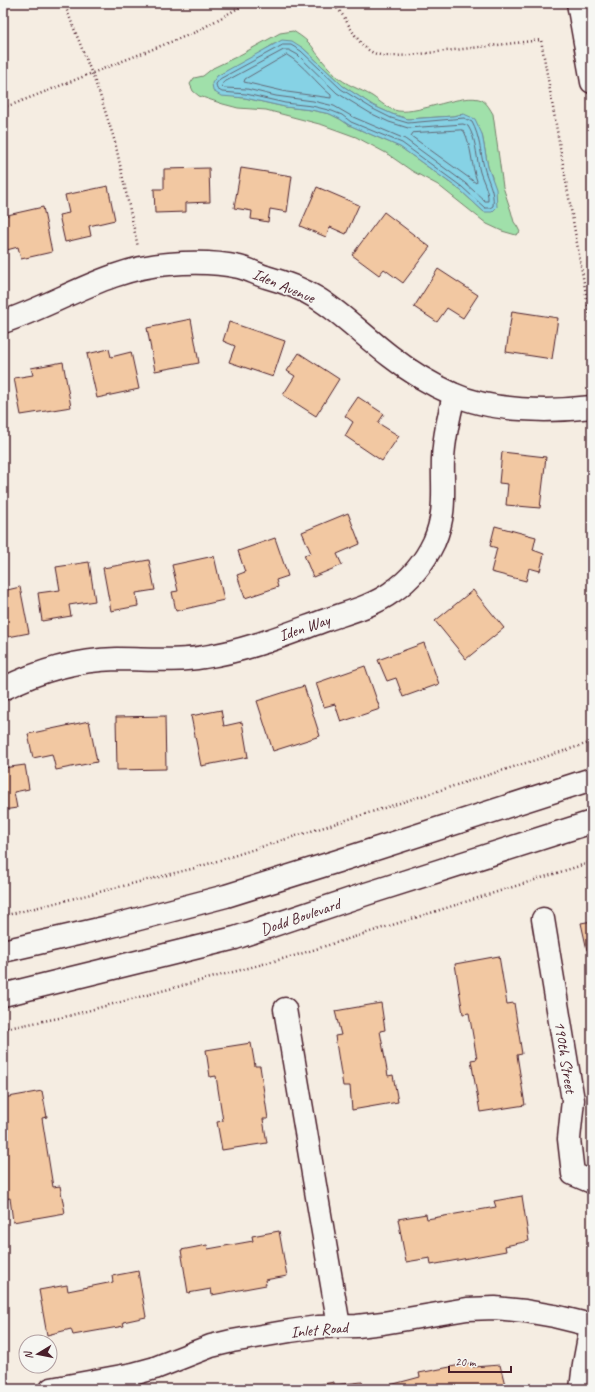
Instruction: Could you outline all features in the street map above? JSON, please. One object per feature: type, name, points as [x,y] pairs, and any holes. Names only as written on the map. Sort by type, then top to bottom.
[{"type":"street","points":[[578,3],[592,82]]},
{"type":"street","name":"Iden Avenue","points":[[3,322],[96,282],[119,273],[143,267],[185,263],[216,264],[240,267],[281,281],[316,298],[403,366],[454,395],[474,402],[514,408],[551,410],[592,407]]},
{"type":"street","name":"Iden Way","points":[[3,689],[25,678],[47,670],[85,662],[116,659],[183,660],[226,653],[298,630],[364,606],[393,592],[416,570],[433,543],[439,528],[444,496],[443,459],[445,438],[454,395]]},
{"type":"street","points":[[3,951],[108,927],[226,896],[592,778]]},
{"type":"street","name":"Dodd Boulevard","points":[[3,995],[235,938],[366,894],[592,822]]},
{"type":"street","name":"190th Street","points":[[543,919],[573,1100],[569,1139],[573,1174],[592,1182]]},
{"type":"street","points":[[285,1009],[340,1326]]},
{"type":"street","name":"Inlet Road","points":[[51,1389],[156,1368],[211,1346],[232,1341],[318,1327],[383,1323],[436,1313],[467,1309],[495,1308],[525,1311],[591,1323]]},
{"type":"street","points":[[581,1389],[591,1323]]},
{"type":"path","points":[[64,3],[100,92],[115,142],[143,267]]},
{"type":"path","points":[[3,107],[196,32],[247,3]]},
{"type":"path","points":[[331,3],[346,19],[362,45],[374,54],[390,56],[411,55],[541,40],[592,328]]},
{"type":"path","points":[[3,916],[195,868],[592,742]]},
{"type":"path","points":[[3,1029],[64,1017],[297,955],[592,862]]},
{"type":"green space","points":[[293,31],[305,39],[335,75],[394,110],[407,111],[474,98],[484,101],[493,114],[503,187],[514,222],[520,232],[516,235],[502,231],[487,224],[438,185],[412,171],[386,153],[356,137],[323,125],[266,110],[238,108],[223,104],[199,96],[193,91],[190,84],[194,78],[203,76],[213,68],[280,33]],"holes":[[[274,44],[303,48],[343,86],[374,106],[392,114],[408,119],[464,114],[482,134],[488,167],[492,177],[484,212],[460,190],[400,147],[349,125],[330,114],[234,97],[217,76],[252,58]]]},
{"type":"water","points":[[282,40],[292,41],[303,48],[343,86],[374,106],[392,114],[408,119],[464,114],[475,119],[482,134],[488,167],[496,189],[497,207],[492,212],[484,212],[460,190],[400,147],[349,125],[330,114],[285,107],[245,98],[221,96],[213,91],[212,83],[217,76]]},
{"type":"building","points":[[209,168],[210,202],[186,203],[186,212],[155,213],[154,189],[164,189],[164,169]]},
{"type":"building","points":[[241,168],[292,176],[287,212],[270,209],[268,222],[251,219],[252,211],[234,208]]},
{"type":"building","points":[[108,186],[115,220],[89,226],[91,236],[65,242],[59,215],[69,213],[65,195]]},
{"type":"building","points":[[317,187],[359,205],[346,234],[330,227],[326,237],[300,226]]},
{"type":"building","points":[[43,207],[52,252],[21,259],[18,247],[3,251],[3,216]]},
{"type":"building","points":[[384,212],[430,247],[403,283],[384,269],[379,275],[352,255]]},
{"type":"building","points":[[438,269],[478,295],[463,318],[447,308],[437,322],[414,307]]},
{"type":"building","points":[[512,311],[558,318],[552,359],[506,352]]},
{"type":"building","points":[[191,319],[199,363],[155,371],[147,328]]},
{"type":"building","points":[[229,322],[285,341],[273,377],[229,362],[235,346],[223,341]]},
{"type":"building","points":[[109,349],[111,357],[131,352],[139,389],[97,398],[87,354]]},
{"type":"building","points":[[299,353],[339,379],[316,416],[283,395],[295,376],[287,371]]},
{"type":"building","points":[[63,362],[71,407],[21,415],[14,378],[33,375],[31,368]]},
{"type":"building","points":[[358,397],[384,414],[378,423],[399,436],[382,461],[345,436],[353,422],[345,416]]},
{"type":"building","points":[[3,411],[5,424],[3,424]]},
{"type":"building","points":[[502,452],[546,457],[540,508],[506,505],[508,484],[499,483]]},
{"type":"building","points":[[348,513],[360,544],[337,554],[342,565],[313,577],[304,555],[311,553],[302,532]]},
{"type":"building","points":[[495,526],[536,537],[533,550],[544,554],[540,571],[529,568],[526,581],[491,572],[497,548],[490,546]]},
{"type":"building","points":[[275,538],[288,576],[276,580],[278,587],[245,598],[237,575],[245,572],[238,551]]},
{"type":"building","points":[[214,556],[224,600],[176,611],[172,592],[178,591],[172,565]]},
{"type":"building","points":[[149,560],[155,590],[136,593],[138,606],[111,611],[103,568]]},
{"type":"building","points":[[89,562],[95,601],[69,605],[71,616],[42,621],[38,593],[60,590],[56,567]]},
{"type":"building","points":[[20,587],[29,633],[3,638],[3,591]]},
{"type":"building","points":[[473,590],[504,628],[466,659],[435,621]]},
{"type":"building","points":[[424,643],[439,684],[403,697],[396,678],[387,681],[378,660]]},
{"type":"building","points":[[365,666],[380,709],[341,722],[335,704],[324,707],[316,683]]},
{"type":"building","points":[[304,686],[320,736],[273,751],[257,701]]},
{"type":"building","points":[[221,710],[224,726],[242,722],[248,757],[201,766],[191,716]]},
{"type":"building","points":[[165,716],[166,769],[117,770],[116,717]]},
{"type":"building","points":[[89,721],[97,762],[56,770],[52,754],[33,758],[28,734]]},
{"type":"building","points":[[25,765],[29,789],[14,792],[17,808],[3,810],[3,768]]},
{"type":"building","points":[[592,921],[592,963],[590,949],[587,950],[581,923]]},
{"type":"building","points":[[499,956],[507,1004],[514,1003],[522,1054],[517,1055],[525,1105],[480,1112],[471,1060],[477,1059],[469,1013],[463,1014],[455,964]]},
{"type":"building","points":[[381,1003],[385,1030],[380,1031],[388,1076],[393,1075],[398,1102],[352,1110],[350,1086],[343,1086],[335,1036],[341,1035],[335,1011]]},
{"type":"building","points":[[251,1043],[255,1066],[260,1066],[268,1119],[263,1119],[267,1143],[222,1150],[217,1122],[223,1121],[216,1076],[210,1077],[206,1050]]},
{"type":"building","points":[[42,1091],[47,1117],[42,1118],[53,1187],[60,1186],[65,1213],[13,1222],[10,1198],[4,1199],[3,1192],[3,1098]]},
{"type":"building","points":[[522,1196],[529,1241],[505,1246],[506,1251],[431,1265],[430,1258],[406,1262],[398,1219],[426,1214],[427,1219],[496,1207],[494,1201]]},
{"type":"building","points":[[279,1231],[287,1276],[265,1280],[266,1285],[212,1295],[211,1289],[188,1293],[181,1250],[207,1245],[208,1249],[253,1241],[252,1236]]},
{"type":"building","points":[[138,1271],[146,1317],[123,1322],[124,1326],[73,1335],[71,1329],[47,1334],[39,1290],[67,1285],[68,1291],[113,1282],[112,1276]]},
{"type":"building","points":[[471,1363],[473,1367],[500,1365],[506,1389],[390,1389],[390,1385],[420,1377],[419,1373]]},
{"type":"building","points":[[334,1382],[334,1385],[362,1382],[364,1389],[296,1389]]}]
